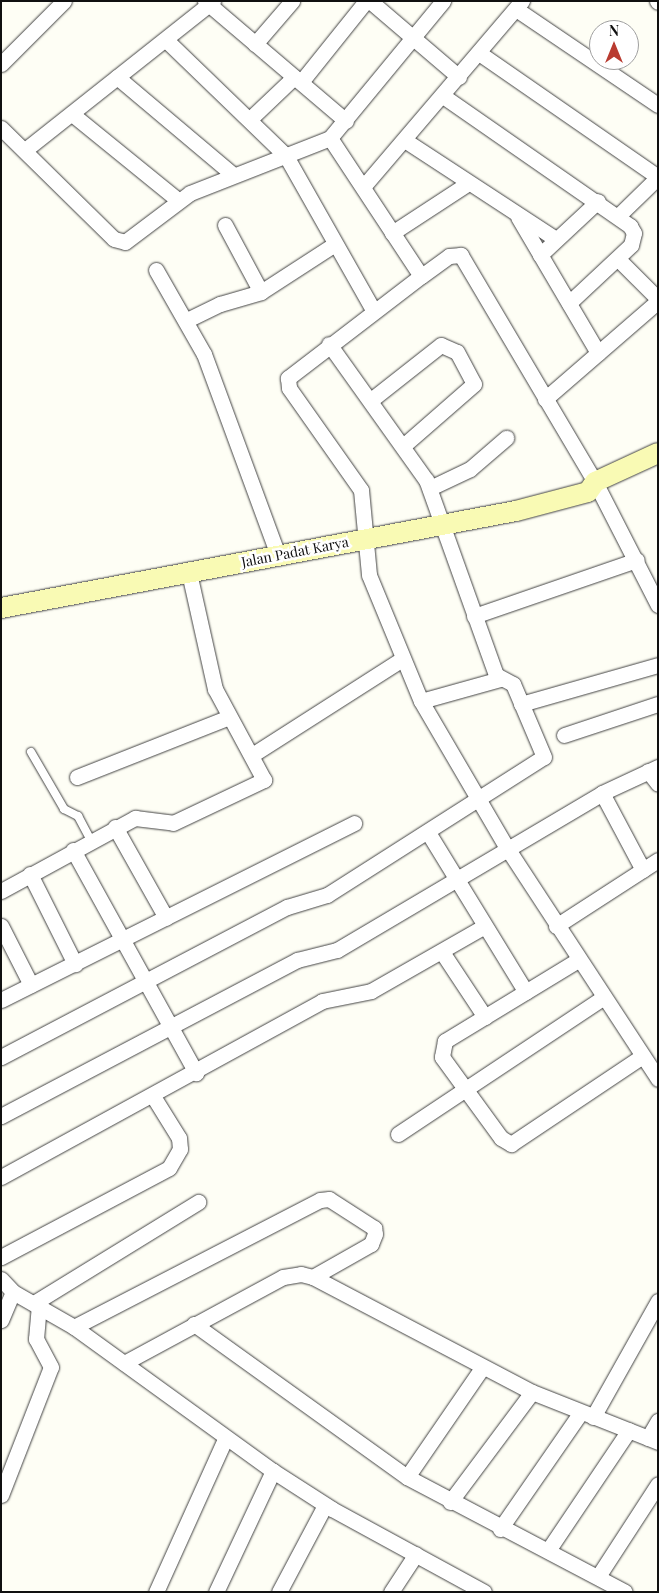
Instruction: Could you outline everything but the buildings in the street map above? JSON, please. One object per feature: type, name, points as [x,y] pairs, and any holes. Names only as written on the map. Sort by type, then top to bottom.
[{"type":"street","points":[[1,64],[64,1]]},
{"type":"street","points":[[255,44],[292,1]]},
{"type":"street","points":[[251,118],[297,80],[366,1]]},
{"type":"street","points":[[370,1],[459,77]]},
{"type":"street","points":[[1,128],[120,241],[131,240],[178,200],[232,174],[286,156],[330,138],[346,121],[443,1]]},
{"type":"street","points":[[25,150],[166,40],[209,2],[255,44],[346,121]]},
{"type":"street","points":[[363,187],[406,141],[519,5],[658,105]]},
{"type":"street","points":[[166,40],[251,118],[286,156],[373,310]]},
{"type":"street","points":[[479,53],[658,177],[619,216]]},
{"type":"street","points":[[117,77],[232,174]]},
{"type":"street","points":[[443,96],[619,216],[630,226],[634,239],[618,259],[569,303]]},
{"type":"street","points":[[72,114],[178,200]]},
{"type":"street","points":[[330,138],[421,276]]},
{"type":"street","points":[[406,141],[467,184],[556,239]]},
{"type":"street","points":[[392,232],[467,184]]},
{"type":"street","points":[[540,255],[598,202]]},
{"type":"street","points":[[516,214],[598,353]]},
{"type":"street","points":[[225,225],[262,292]]},
{"type":"street","points":[[187,320],[220,304],[262,292],[335,244]]},
{"type":"street","points":[[658,605],[637,560],[592,487],[545,399],[465,260],[456,254],[373,310],[291,373],[287,383],[361,490],[364,538],[369,575],[402,659],[421,701],[507,848],[641,1057],[658,1079]]},
{"type":"street","points":[[545,399],[658,300],[618,259]]},
{"type":"street","points":[[156,270],[187,320],[204,354],[278,555]]},
{"type":"street","points":[[328,344],[372,400],[430,488],[474,616],[500,679]]},
{"type":"street","points":[[372,400],[440,345],[457,352],[474,384],[403,446]]},
{"type":"street","points":[[430,488],[470,470],[506,438]]},
{"type":"street","name":"Jalan Padat Karya","points":[[1,608],[364,538],[516,511],[592,487],[658,453]]},
{"type":"street","points":[[474,616],[637,560]]},
{"type":"street","points":[[1,890],[115,827],[141,817],[173,824],[262,785],[264,774],[229,717],[212,678],[189,573]]},
{"type":"street","points":[[252,755],[402,659]]},
{"type":"street","points":[[521,704],[658,665]]},
{"type":"street","points":[[1,1058],[287,907],[327,895],[429,834],[544,757],[513,684],[500,679],[421,701]]},
{"type":"street","points":[[564,735],[658,704]]},
{"type":"street","points":[[77,777],[229,717]]},
{"type":"street","points":[[1,1116],[297,960],[337,950],[602,793],[653,769],[658,784]]},
{"type":"street","points":[[602,793],[643,870]]},
{"type":"street","points":[[1,1000],[354,824]]},
{"type":"street","points":[[115,827],[166,918]]},
{"type":"street","points":[[429,834],[455,880],[526,992]]},
{"type":"street","points":[[74,850],[196,1072]]},
{"type":"street","points":[[556,926],[658,860]]},
{"type":"street","points":[[30,874],[75,964]]},
{"type":"street","points":[[1,926],[30,985]]},
{"type":"street","points":[[1,1177],[153,1096],[322,1001],[372,991],[485,926]]},
{"type":"street","points":[[442,952],[485,1016]]},
{"type":"street","points":[[578,960],[485,1016],[441,1046],[442,1056],[501,1138],[511,1144],[641,1057]]},
{"type":"street","points":[[398,1134],[603,998]]},
{"type":"street","points":[[1,1257],[168,1168],[180,1149],[178,1138],[153,1096]]},
{"type":"street","points":[[74,1327],[320,1200],[329,1200],[374,1228],[375,1234],[372,1244],[313,1277]]},
{"type":"street","points":[[36,1305],[198,1202]]},
{"type":"street","points":[[124,1363],[194,1324],[294,1274],[313,1277],[482,1368],[532,1392],[653,1440],[658,1421]]},
{"type":"street","points":[[1,1279],[13,1292],[74,1327],[224,1439],[325,1505],[484,1592]]},
{"type":"street","points":[[1,1320],[13,1292]]},
{"type":"street","points":[[500,1529],[587,1414],[658,1301]]},
{"type":"street","points":[[1,1495],[51,1365],[36,1339],[36,1305]]},
{"type":"street","points":[[194,1324],[407,1477],[500,1529],[549,1549],[599,1575],[625,1592]]},
{"type":"street","points":[[407,1477],[482,1368]]},
{"type":"street","points":[[450,1502],[532,1392]]},
{"type":"street","points":[[549,1549],[629,1430]]},
{"type":"street","points":[[156,1592],[224,1439]]},
{"type":"street","points":[[216,1592],[273,1471]]},
{"type":"street","points":[[599,1575],[658,1484]]},
{"type":"street","points":[[279,1592],[325,1505]]},
{"type":"street","points":[[391,1592],[416,1554]]},
{"type":"lane","points":[[31,752],[64,809],[78,816],[91,840]]}]
